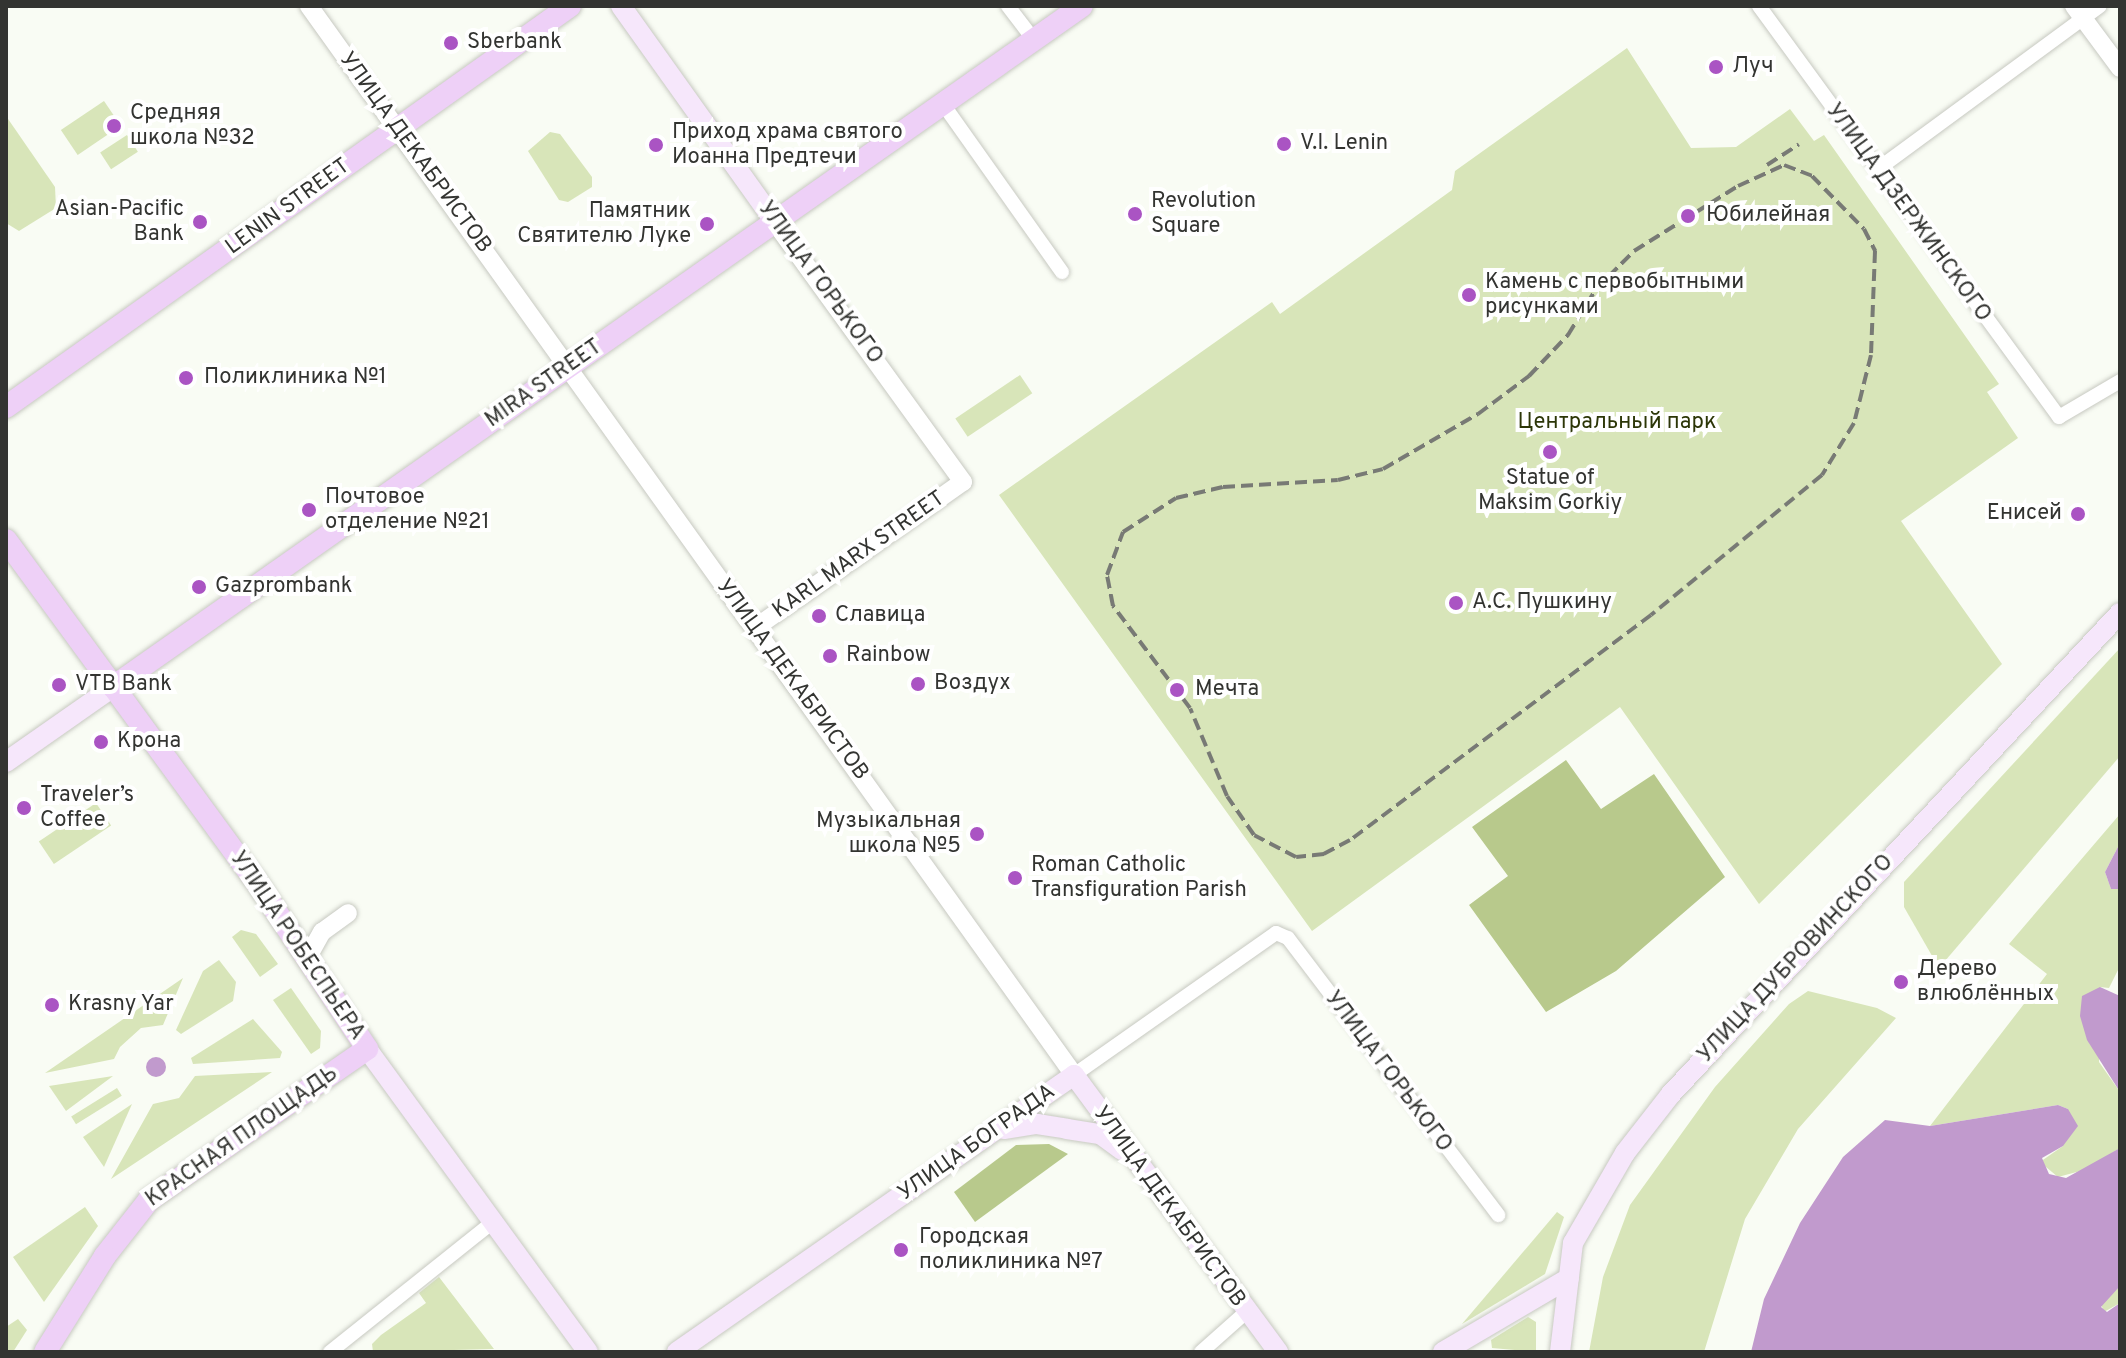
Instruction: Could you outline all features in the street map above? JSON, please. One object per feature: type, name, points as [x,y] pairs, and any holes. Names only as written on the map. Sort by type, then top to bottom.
[{"type":"main road","name":"LENIN STREET","points":[[6,407],[570,6]]},
{"type":"main road","name":"УЛИЦА ГОРЬКОГО","points":[[621,6],[775,222]]},
{"type":"main road","name":"MIRA STREET","points":[[6,762],[1082,6]]},
{"type":"main road","name":"УЛИЦА РОБЕСПЬЕРА","points":[[6,540],[308,957],[367,1049],[588,1352]]},
{"type":"main road","name":"УЛИЦА ДУБРОВИНСКОГО","points":[[1560,1352],[1573,1243],[1588,1210],[1671,1094],[2120,613]]},
{"type":"main road","name":"КРАСНАЯ ПЛОЩАДЬ","points":[[45,1352],[105,1256],[149,1200],[367,1049]]},
{"type":"main road","name":"УЛИЦА БОГРАДА","points":[[677,1352],[1074,1075]]},
{"type":"main road","name":"УЛИЦА ДЕКАБРИСТОВ","points":[[1074,1075],[1245,1313],[1278,1352]]},
{"type":"main road","points":[[995,1132],[1037,1124],[1100,1134],[1132,1157]]},
{"type":"main road","points":[[1443,1352],[1569,1278]]},
{"type":"street","name":"УЛИЦА ДЕКАБРИСТОВ","points":[[309,6],[1074,1075]]},
{"type":"street","points":[[1008,6],[1034,40]]},
{"type":"street","name":"УЛИЦА ДЗЕРЖИНСКОГО","points":[[1759,6],[2059,417],[2120,381]]},
{"type":"street","points":[[2078,12],[2100,6]]},
{"type":"street","points":[[1878,169],[2073,30],[2078,12]]},
{"type":"street","points":[[2078,12],[2120,68]]},
{"type":"street","points":[[943,104],[1062,272]]},
{"type":"street","name":"УЛИЦА ГОРЬКОГО","points":[[775,222],[963,482]]},
{"type":"street","name":"KARL MARX STREET","points":[[755,628],[963,482]]},
{"type":"street","points":[[308,957],[322,932],[348,913]]},
{"type":"street","name":"УЛИЦА ГОРЬКОГО","points":[[1276,933],[1288,938],[1498,1215]]},
{"type":"street","name":"УЛИЦА БОГРАДА","points":[[1074,1075],[1276,933]]},
{"type":"street","points":[[330,1352],[494,1221]]},
{"type":"street","points":[[1201,1352],[1245,1313]]},
{"type":"green space","name":"Центральный парк","points":[[1627,48],[1691,148],[1736,147],[1790,109],[1814,141],[1824,135],[1999,384],[1987,392],[2018,438],[1901,521],[2002,664],[1759,904],[1620,707],[1312,931],[999,495],[1272,302],[1280,314],[1452,190],[1455,171]]},
{"type":"green space","points":[[104,101],[121,126],[78,155],[61,130]]},
{"type":"green space","points":[[6,116],[55,187],[56,208],[19,231],[6,223]]},
{"type":"green space","points":[[550,132],[560,134],[592,177],[592,187],[568,202],[559,200],[528,151]]},
{"type":"green space","points":[[127,135],[138,152],[111,169],[100,152]]},
{"type":"green space","points":[[1020,375],[1032,393],[968,437],[955,419]]},
{"type":"green space","points":[[2120,648],[2120,756],[1939,968],[1904,907],[1904,882]]},
{"type":"green space","points":[[1566,760],[1601,809],[1654,774],[1725,877],[1616,971],[1546,1012],[1469,905],[1508,876],[1472,827]]},
{"type":"green space","points":[[96,803],[111,825],[54,864],[39,842]]},
{"type":"green space","points":[[2120,814],[2120,843],[2105,872],[2111,889],[2120,889],[2120,966],[2109,988],[2100,987],[2099,1062],[2120,1092],[2120,1148],[2084,1170],[2058,1177],[2040,1162],[2063,1146],[2068,1109],[2058,1105],[1930,1126],[2047,974],[2009,944]]},
{"type":"green space","points":[[241,930],[256,934],[278,964],[260,977],[232,937]]},
{"type":"green space","points":[[219,960],[236,982],[233,1001],[181,1034],[176,1030],[203,971]]},
{"type":"green space","points":[[183,978],[163,1025],[141,1028],[120,1047],[114,1059],[45,1073]]},
{"type":"green space","points":[[291,988],[321,1031],[320,1048],[311,1054],[273,1000]]},
{"type":"green space","points":[[1808,991],[1877,1008],[1896,1018],[1798,1129],[1745,1219],[1704,1352],[1589,1352],[1603,1277],[1630,1205],[1715,1087],[1789,1004]]},
{"type":"green space","points":[[253,1019],[282,1052],[280,1058],[193,1064],[191,1058]]},
{"type":"green space","points":[[272,1072],[111,1179],[153,1104],[179,1098],[195,1076]]},
{"type":"green space","points":[[113,1076],[66,1111],[49,1086]]},
{"type":"green space","points":[[117,1088],[122,1096],[76,1124],[71,1117]]},
{"type":"green space","points":[[132,1104],[104,1167],[83,1137]]},
{"type":"green space","points":[[1049,1144],[1068,1154],[975,1222],[954,1192],[1016,1145]]},
{"type":"green space","points":[[85,1207],[98,1226],[44,1302],[13,1257]]},
{"type":"green space","points":[[1557,1212],[1564,1217],[1545,1274],[1462,1324]]},
{"type":"green space","points":[[439,1277],[494,1349],[373,1352],[372,1344],[381,1335],[426,1303],[419,1293]]},
{"type":"green space","points":[[2120,1286],[2120,1303],[2104,1312],[2101,1304]]},
{"type":"green space","points":[[1528,1317],[1536,1322],[1536,1352],[1492,1348],[1491,1340]]},
{"type":"green space","points":[[18,1319],[27,1330],[13,1352],[6,1352],[6,1327]]},
{"type":"shaded area","points":[[2120,843],[2120,889],[2111,889],[2105,872]]},
{"type":"shaded area","points":[[2100,987],[2120,996],[2120,1092],[2087,1040],[2080,1016],[2082,996]]},
{"type":"shaded area","points":[[156,1057],[163,1060],[166,1067],[163,1074],[156,1077],[149,1074],[146,1067],[149,1060]]},
{"type":"shaded area","points":[[2058,1105],[2068,1109],[2078,1126],[2063,1146],[2042,1158],[2049,1174],[2066,1178],[2120,1148],[2120,1286],[2101,1307],[2107,1312],[2120,1303],[2120,1352],[1751,1352],[1764,1299],[1800,1223],[1843,1157],[1885,1120],[1930,1126]]},
{"type":"railway","points":[[1767,165],[1799,144]]},
{"type":"railway","points":[[1784,165],[1812,176],[1864,229],[1875,251],[1871,355],[1854,423],[1822,475],[1651,615],[1350,840],[1324,854],[1296,857],[1254,835],[1227,796],[1190,708],[1113,606],[1107,575],[1123,532],[1176,498],[1223,487],[1338,480],[1383,469],[1478,414],[1529,376],[1568,335],[1596,289],[1634,251],[1738,186],[1784,165]]},
{"type":"place","name":"Sberbank","points":[[451,43]]},
{"type":"place","name":"Луч","points":[[1716,67]]},
{"type":"place","name":"Средняя школа №32","points":[[114,126]]},
{"type":"place","name":"V.I. Lenin","points":[[1284,144]]},
{"type":"place","name":"Приход храма святого Иоанна Предтечи","points":[[656,145]]},
{"type":"place","name":"Revolution Square","points":[[1135,214]]},
{"type":"place","name":"Юбилейная","points":[[1688,216]]},
{"type":"place","name":"Asian-Pacific Bank","points":[[200,222]]},
{"type":"place","name":"Памятник Святителю Луке","points":[[707,224]]},
{"type":"place","name":"Камень с первобытными рисунками","points":[[1469,295]]},
{"type":"place","name":"Поликлиника №1","points":[[186,378]]},
{"type":"place","name":"Statue of Maksim Gorkiy","points":[[1550,452]]},
{"type":"place","name":"Почтовое отделение №21","points":[[309,510]]},
{"type":"place","name":"Енисей","points":[[2078,514]]},
{"type":"place","name":"Gazprombank","points":[[199,587]]},
{"type":"place","name":"А.С. Пушкину","points":[[1456,603]]},
{"type":"place","name":"Славица","points":[[819,616]]},
{"type":"place","name":"Rainbow","points":[[830,656]]},
{"type":"place","name":"Воздух","points":[[918,684]]},
{"type":"place","name":"VTB Bank","points":[[59,685]]},
{"type":"place","name":"Мечта","points":[[1177,690]]},
{"type":"place","name":"Крона","points":[[101,742]]},
{"type":"place","name":"Traveler’s Coffee","points":[[24,808]]},
{"type":"place","name":"Музыкальная школа №5","points":[[977,834]]},
{"type":"place","name":"Roman Catholic Transfiguration Parish","points":[[1015,878]]},
{"type":"place","name":"Дерево влюблённых","points":[[1901,982]]},
{"type":"place","name":"Krasny Yar","points":[[52,1005]]},
{"type":"place","name":"Городская поликлиника №7","points":[[901,1250]]}]
